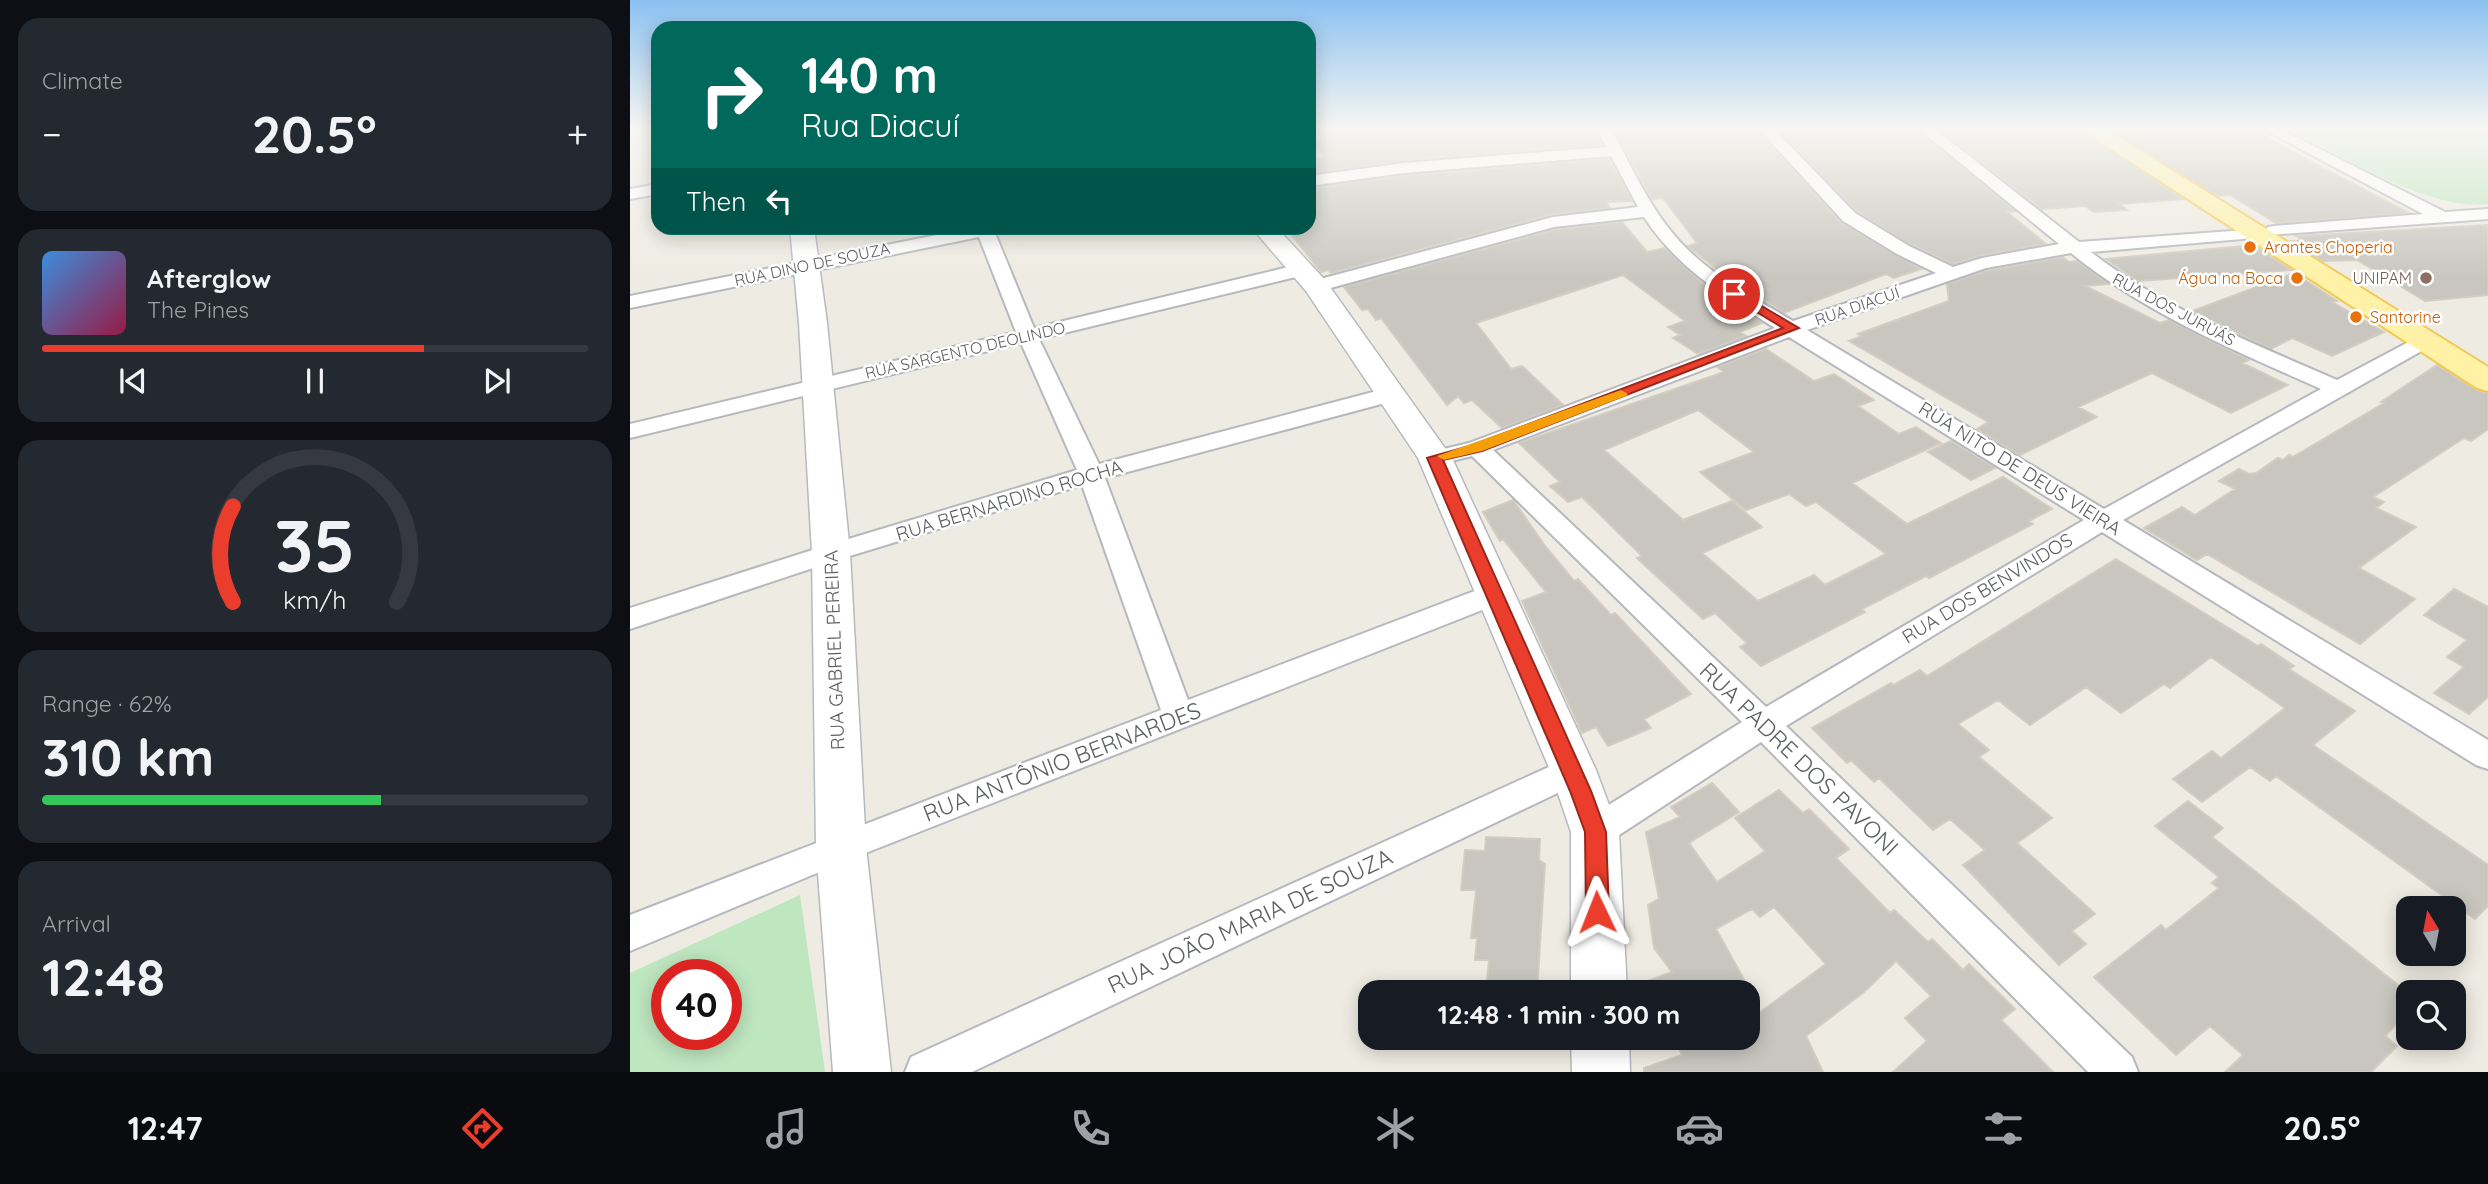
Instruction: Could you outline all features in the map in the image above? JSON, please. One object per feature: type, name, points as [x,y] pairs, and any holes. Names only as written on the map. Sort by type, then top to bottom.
[{"type":"main road","points":[[2176,179],[2488,369]]},
{"type":"main road","points":[[2185,179],[2488,381]]},
{"type":"street","name":"RUA NITO DE DEUS VIEIRA","points":[[1631,179],[1649,211],[1674,246],[1693,265],[1734,294],[2488,756]]},
{"type":"street","points":[[1813,179],[1849,217],[1903,250],[1954,274]]},
{"type":"street","name":"RUA DOS JURUÁS","points":[[1988,179],[2113,278],[2198,326],[2337,388]]},
{"type":"street","points":[[2367,179],[2441,217]]},
{"type":"street","points":[[630,194],[651,190]]},
{"type":"street","name":"RUA SARGENTO DEOLINDO","points":[[630,431],[1027,335],[1308,278],[1553,222],[1649,211]]},
{"type":"street","name":"RUA DIACUÍ","points":[[1435,458],[1477,448],[1793,328],[2014,256],[2073,248],[2488,214]]},
{"type":"street","name":"RUA GABRIEL PEREIRA","points":[[803,235],[831,553],[841,847],[862,1072]]},
{"type":"street","name":"RUA DINO DE SOUZA","points":[[630,302],[954,235]]},
{"type":"street","points":[[991,235],[1027,335],[1091,474],[1179,717]]},
{"type":"street","points":[[1270,235],[1308,278],[1435,458],[1495,594],[1573,771],[1595,832],[1599,980]]},
{"type":"street","name":"RUA DOS BENVINDOS","points":[[1595,832],[1762,722],[2103,519],[2425,341]]},
{"type":"street","name":"RUA BERNARDINO ROCHA","points":[[630,619],[831,553],[1091,474],[1392,394]]},
{"type":"street","name":"RUA PADRE DOS PAVONI","points":[[1477,448],[1762,722],[2117,1072]]},
{"type":"street","name":"RUA ANTÔNIO BERNARDES","points":[[630,933],[841,847],[1495,594]]},
{"type":"street","name":"RUA JOÃO MARIA DE SOUZA","points":[[926,1072],[1573,771]]},
{"type":"street","points":[[1600,1050],[1601,1072]]},
{"type":"green space","points":[[2387,179],[2488,179],[2488,204],[2464,204],[2413,190]]},
{"type":"green space","points":[[800,895],[825,1072],[630,1072],[630,973],[651,963],[651,1050],[742,1050],[742,959],[661,959]]},
{"type":"building","points":[[1380,179],[1620,179],[1632,201],[1606,202],[1610,208],[1552,214],[1331,273],[1328,270],[1321,272],[1292,235],[1316,235],[1316,187]]},
{"type":"building","points":[[1641,179],[1801,179],[1841,223],[1921,269],[1894,278],[1886,274],[1784,313],[1725,276],[1688,246],[1697,243],[1663,198],[1652,199]]},
{"type":"building","points":[[1826,179],[1977,179],[2015,211],[2007,212],[2046,244],[1982,255],[1953,264],[1910,244],[1857,211]]},
{"type":"building","points":[[2003,179],[2153,179],[2183,199],[2119,204],[2127,210],[2094,212],[2085,206],[2042,209]]},
{"type":"building","points":[[2191,179],[2344,179],[2409,213],[2276,223],[2230,195],[2218,196]]},
{"type":"building","points":[[1622,222],[1647,252],[1665,248],[1701,282],[1762,323],[1740,332],[1746,336],[1698,354],[1673,338],[1680,335],[1668,327],[1685,321],[1623,275],[1476,323],[1511,369],[1522,366],[1563,405],[1502,428],[1472,400],[1464,403],[1458,396],[1447,405],[1381,318],[1376,320],[1368,309],[1362,310],[1344,287],[1554,230]]},
{"type":"building","points":[[2488,225],[2488,295],[2425,301],[2357,260],[2323,261],[2292,241],[2303,240],[2296,236]]},
{"type":"building","points":[[2253,245],[2291,270],[2138,281],[2106,259]]},
{"type":"building","points":[[2063,257],[2069,262],[2077,261],[2109,284],[2085,286],[2160,323],[2169,320],[2249,360],[2242,363],[2288,385],[2231,413],[2152,373],[2078,407],[2097,417],[2020,455],[1977,429],[1988,422],[1849,341],[1862,336],[1858,334],[1949,301],[1947,284],[1987,271]]},
{"type":"building","points":[[2294,273],[2337,301],[2332,302],[2384,332],[2332,356],[2292,338],[2271,349],[2192,311]]},
{"type":"building","points":[[1766,349],[1814,381],[1834,374],[1874,400],[1858,406],[1899,434],[1916,427],[1941,443],[1852,483],[1907,524],[2003,477],[2052,509],[2029,521],[2033,524],[1862,609],[1865,612],[1761,666],[1740,647],[1747,643],[1715,613],[1703,619],[1637,558],[1642,556],[1582,497],[1568,502],[1550,486],[1560,482],[1519,443],[1724,372],[1717,367]],"holes":[[[1698,410],[1754,452],[1700,472],[1746,510],[1789,494],[1806,506],[1816,502],[1886,554],[1825,585],[1814,575],[1758,601],[1702,553],[1762,527],[1732,501],[1683,520],[1604,450]]]},
{"type":"building","points":[[2437,365],[2476,390],[2488,393],[2488,429],[2471,441],[2464,438],[2373,497],[2384,502],[2376,508],[2416,527],[2359,568],[2415,599],[2360,644],[2207,554],[2197,560],[2144,528],[2182,507],[2195,515],[2235,489],[2219,481],[2239,469],[2249,474],[2256,473],[2278,458],[2283,460],[2289,455],[2293,457],[2384,403],[2381,402]]},
{"type":"building","points":[[1951,441],[1995,468],[1971,480],[1928,452]]},
{"type":"building","points":[[1513,500],[1574,581],[1578,579],[1611,615],[1615,613],[1691,694],[1644,719],[1651,728],[1608,746],[1596,727],[1582,733],[1522,601],[1546,592],[1503,539],[1500,541],[1483,512]]},
{"type":"building","points":[[2116,559],[2258,646],[2261,644],[2294,666],[2289,669],[2355,711],[2313,745],[2488,865],[2488,906],[2475,919],[2466,913],[2466,896],[2443,896],[2276,776],[2270,781],[2250,767],[2202,802],[2173,779],[2212,751],[2221,758],[2285,708],[2211,657],[2170,688],[2164,684],[2121,713],[2086,687],[2030,725],[1998,700],[1958,724],[1989,750],[1979,757],[2052,818],[2017,843],[2095,914],[2072,931],[2086,944],[2059,965],[1963,865],[1985,850],[1950,819],[1933,830],[1879,778],[1874,782],[1851,760],[1847,763],[1812,728],[1891,683],[1893,685],[1920,670],[1927,676]]},
{"type":"building","points":[[2454,589],[2488,607],[2488,697],[2469,714],[2434,693],[2464,667],[2447,657],[2467,640],[2424,615]]},
{"type":"building","points":[[1712,783],[1739,812],[1689,843],[1717,882],[1765,851],[1735,818],[1779,790],[1803,813],[1809,809],[1849,849],[1836,858],[1890,913],[1894,910],[1928,942],[1932,939],[1963,970],[1969,964],[2015,1009],[2001,1020],[2053,1072],[1893,1072],[1927,1041],[1905,1018],[1931,996],[1896,961],[1864,992],[1806,1036],[1823,1072],[1644,1072],[1644,1068],[1682,1055],[1680,1050],[1760,1050],[1760,1012],[1826,964],[1774,907],[1760,917],[1752,909],[1716,929],[1744,980],[1650,980],[1672,972],[1654,948],[1648,905],[1659,899],[1646,832],[1680,817],[1671,807]]},
{"type":"building","points":[[2188,801],[2223,828],[2212,837],[2396,983],[2396,1025],[2385,1036],[2396,1047],[2371,1072],[2225,1072],[2243,1055],[2210,1026],[2176,1055],[2094,977],[2161,925],[2166,930],[2219,888],[2212,883],[2219,877],[2155,826]]},
{"type":"building","points":[[1486,837],[1540,839],[1539,860],[1545,864],[1538,980],[1487,980],[1489,960],[1475,960],[1477,938],[1471,938],[1476,890],[1461,890],[1465,850],[1485,851]]},
{"type":"slow traffic","points":[[1444,456],[1477,448],[1621,394]]},
{"type":"place","name":"Arantes Choperia","points":[[2250,247]]},
{"type":"place","name":"Água na Boca","points":[[2297,278]]},
{"type":"place","name":"UNIPAM","points":[[2426,278]]},
{"type":"place","name":"Santorine","points":[[2356,317]]},
{"type":"route","points":[[1597,912],[1595,832],[1581,791],[1435,458],[1477,448],[1793,328],[1734,294]]}]
